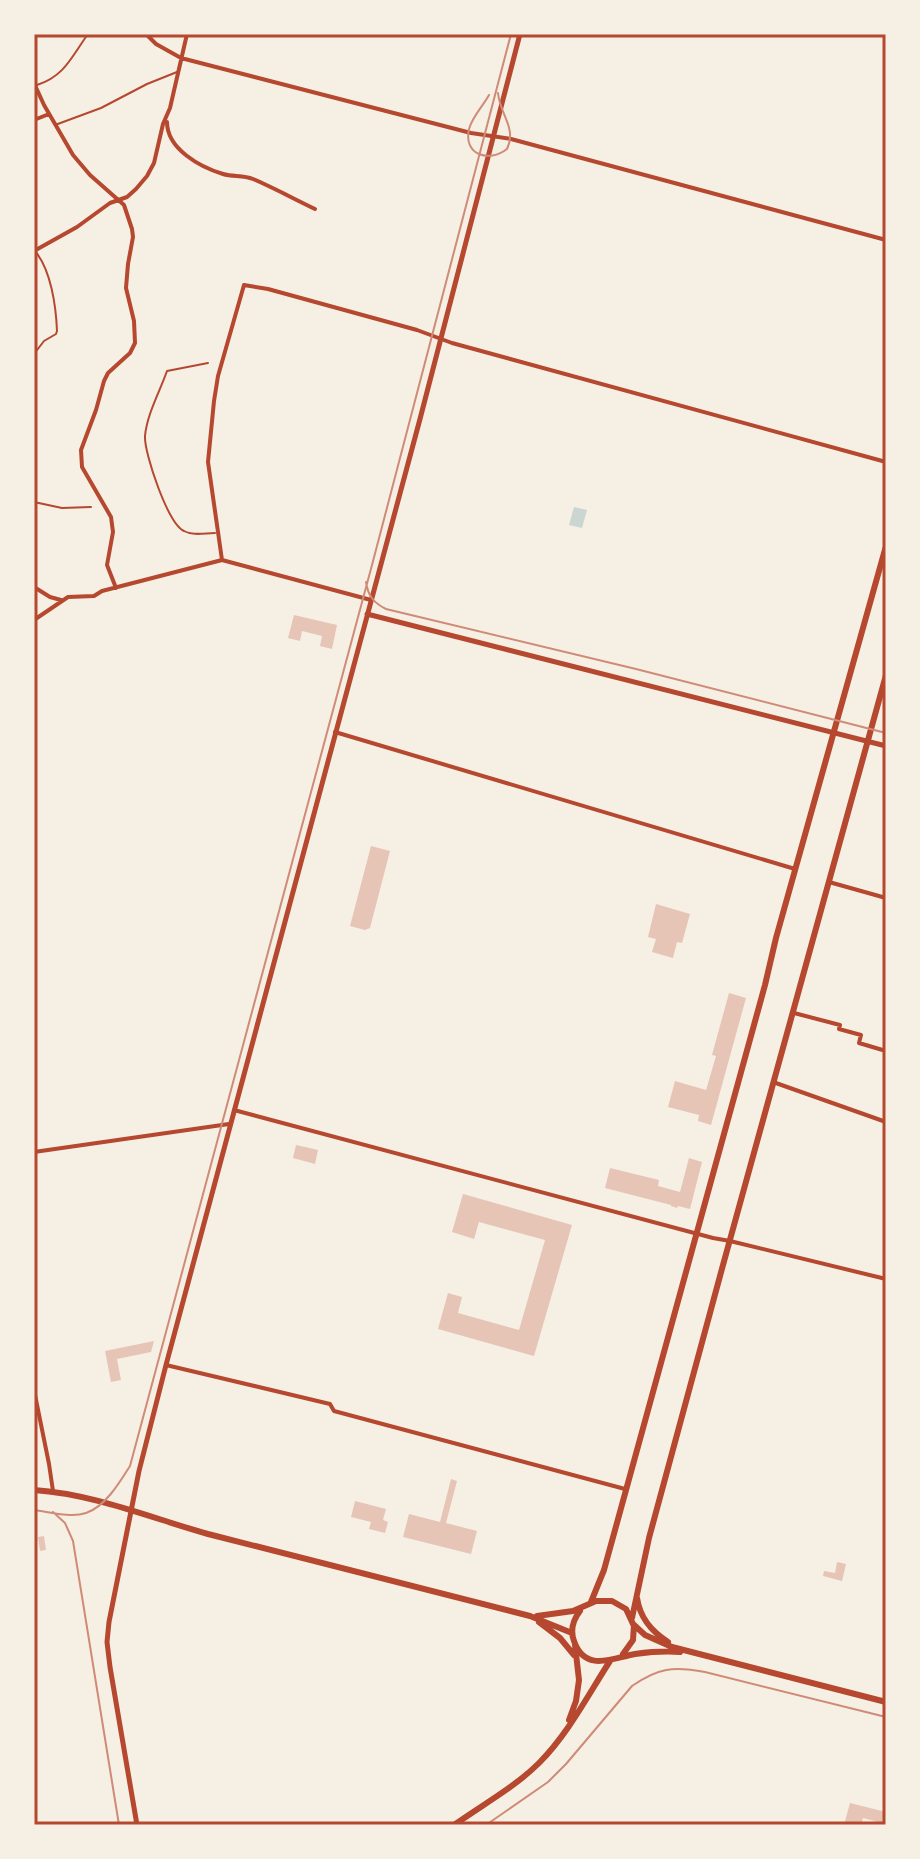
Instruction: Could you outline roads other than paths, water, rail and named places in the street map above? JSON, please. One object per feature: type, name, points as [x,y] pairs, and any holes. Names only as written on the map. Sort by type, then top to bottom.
[{"type":"main road","points":[[591,1602],[604,1570],[886,546]]},
{"type":"main road","points":[[620,1657],[631,1645],[634,1634],[632,1621],[636,1593],[886,675]]},
{"type":"main road","points":[[34,1490],[98,1500],[208,1534],[530,1616],[572,1633]]},
{"type":"main road","points":[[636,1593],[637,1604],[646,1624],[682,1650]]},
{"type":"main road","points":[[530,1616],[556,1615],[601,1600],[617,1603],[653,1639],[682,1650],[886,1702]]},
{"type":"main road","points":[[565,1730],[578,1691],[579,1669],[572,1633],[582,1608]]},
{"type":"main road","points":[[530,1616],[560,1638],[576,1658]]},
{"type":"main road","points":[[575,1643],[589,1659],[600,1662],[656,1652],[692,1653]]},
{"type":"main road","points":[[454,1825],[533,1769],[565,1730],[610,1661]]},
{"type":"street","points":[[146,34],[156,44],[181,58],[511,139],[886,240]]},
{"type":"street","points":[[187,34],[167,120],[171,138],[203,166],[225,175],[251,178],[315,209]]},
{"type":"street","points":[[137,1825],[107,1642],[139,1471],[520,34]]},
{"type":"street","points":[[34,85],[73,155],[124,205],[132,229],[126,288],[134,321],[135,343],[130,353],[108,373],[81,450],[82,467],[111,517],[113,532],[107,565],[116,588]]},
{"type":"street","points":[[34,120],[49,114]]},
{"type":"street","points":[[34,251],[74,229],[110,203],[135,191],[152,167],[163,124],[167,120]]},
{"type":"street","points":[[222,560],[208,464],[218,376],[244,285],[417,330],[886,462]]},
{"type":"street","points":[[34,620],[68,597],[94,596],[222,560],[371,600]]},
{"type":"street","points":[[34,587],[50,597],[63,600]]},
{"type":"street","points":[[367,614],[886,746]]},
{"type":"street","points":[[335,732],[795,869]]},
{"type":"street","points":[[829,882],[886,898]]},
{"type":"street","points":[[794,1013],[840,1025],[839,1029],[861,1035],[859,1043],[886,1051]]},
{"type":"street","points":[[773,1082],[886,1122]]},
{"type":"street","points":[[234,1109],[722,1241],[886,1279]]},
{"type":"street","points":[[34,1152],[229,1124]]},
{"type":"street","points":[[166,1365],[330,1404],[334,1411],[625,1490]]},
{"type":"street","points":[[34,1390],[53,1491]]},
{"type":"lane","points":[[34,85],[56,77],[88,34]]},
{"type":"lane","points":[[55,125],[101,108],[147,84],[179,72]]},
{"type":"lane","points":[[34,251],[38,254],[52,292],[57,331],[34,354]]},
{"type":"lane","points":[[208,363],[167,371],[145,437],[157,484],[179,528],[191,533],[218,533]]},
{"type":"lane","points":[[34,502],[62,508],[91,507]]},
{"type":"tram line","points":[[34,1510],[74,1515],[93,1510],[111,1493],[130,1466],[511,34]]},
{"type":"tram line","points":[[489,95],[473,120],[468,138],[474,150],[485,156],[507,149],[510,141],[498,93]]},
{"type":"tram line","points":[[366,582],[372,598],[386,609],[886,733]]},
{"type":"tram line","points":[[53,1512],[65,1523],[73,1541],[119,1825]]},
{"type":"tram line","points":[[486,1825],[548,1782],[632,1686],[658,1672],[675,1669],[705,1672],[886,1717]]}]
